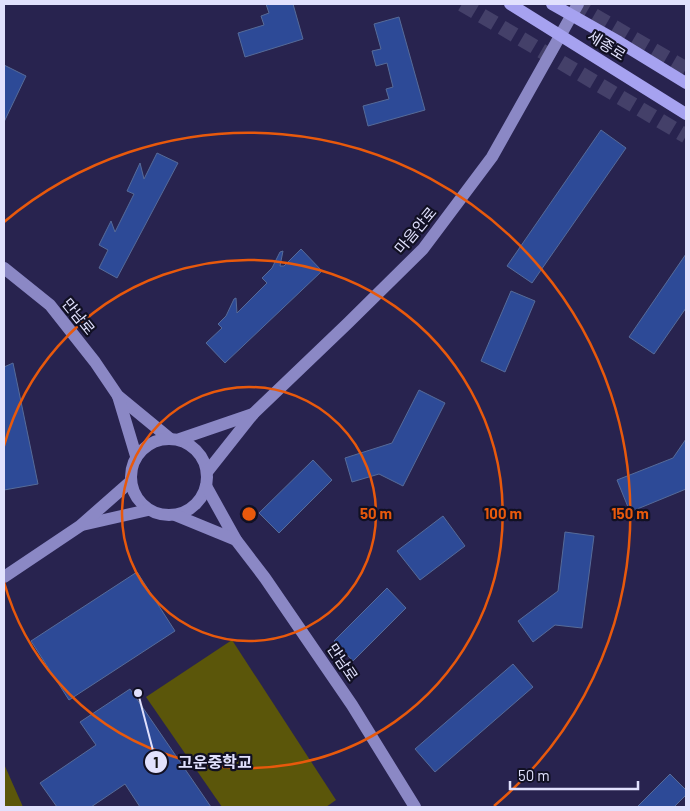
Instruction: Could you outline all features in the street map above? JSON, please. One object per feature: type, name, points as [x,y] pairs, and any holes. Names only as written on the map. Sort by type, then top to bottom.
[{"type":"main road","name":"세종로","points":[[510,4],[686,114]]},
{"type":"main road","name":"세종로","points":[[552,4],[686,83]]},
{"type":"street","name":"마음안로","points":[[207,472],[253,414],[423,249],[492,157],[578,4]]},
{"type":"street","name":"만남로","points":[[4,268],[50,305],[95,362],[118,396]]},
{"type":"street","points":[[118,396],[174,438],[193,446],[203,458],[207,472],[206,486],[200,500],[189,510],[174,515],[161,515],[148,510],[136,498],[130,482],[136,456],[144,446],[156,440],[174,438],[253,414]]},
{"type":"street","points":[[118,396],[136,456]]},
{"type":"street","points":[[4,577],[80,526],[130,482]]},
{"type":"street","name":"만남로","points":[[206,486],[236,540],[265,578],[352,705],[415,807]]},
{"type":"street","points":[[80,526],[148,510]]},
{"type":"street","points":[[174,515],[236,540]]},
{"type":"shaded area","points":[[232,640],[336,800],[326,807],[222,807],[146,697]]},
{"type":"shaded area","points":[[4,764],[23,807],[4,807]]},
{"type":"building","points":[[266,4],[293,4],[303,39],[245,57],[238,33],[264,25],[261,16],[269,13]]},
{"type":"building","points":[[399,17],[425,110],[368,126],[363,106],[389,99],[386,89],[393,87],[387,63],[376,66],[372,51],[381,49],[374,24]]},
{"type":"building","points":[[4,65],[26,76],[4,122]]},
{"type":"building","points":[[601,130],[626,148],[532,283],[507,266]]},
{"type":"building","points":[[157,153],[178,163],[117,278],[99,268],[108,250],[99,245],[111,221],[115,232],[134,194],[127,191],[140,163],[144,179]]},
{"type":"building","points":[[301,249],[322,271],[225,363],[206,343],[222,328],[218,324],[226,316],[234,299],[236,298],[237,313],[267,283],[262,278],[272,268],[280,252],[283,251],[280,266],[284,266]]},
{"type":"building","points":[[686,254],[686,308],[654,354],[629,337]]},
{"type":"building","points":[[511,291],[535,301],[505,372],[481,361]]},
{"type":"building","points":[[13,363],[38,484],[4,490],[4,367]]},
{"type":"building","points":[[419,390],[445,403],[403,486],[379,474],[352,482],[345,458],[392,443]]},
{"type":"building","points":[[686,439],[686,489],[630,512],[617,480],[673,458]]},
{"type":"building","points":[[313,460],[332,480],[279,533],[259,513]]},
{"type":"building","points":[[443,516],[465,546],[420,580],[397,551]]},
{"type":"building","points":[[565,532],[594,536],[582,628],[555,625],[533,642],[518,621],[558,591]]},
{"type":"building","points":[[137,572],[175,631],[69,700],[31,641]]},
{"type":"building","points":[[387,588],[406,608],[353,661],[334,641]]},
{"type":"building","points":[[513,664],[533,687],[435,772],[415,749]]},
{"type":"building","points":[[130,689],[211,807],[140,807],[125,784],[91,807],[57,807],[40,783],[96,745],[80,722]]},
{"type":"building","points":[[670,774],[686,790],[686,795],[674,807],[637,807]]},
{"type":"tunnel","points":[[462,4],[686,136]]},
{"type":"tunnel","points":[[574,4],[686,69]]},
{"type":"place","name":"고운중학교","points":[[138,693]]}]
